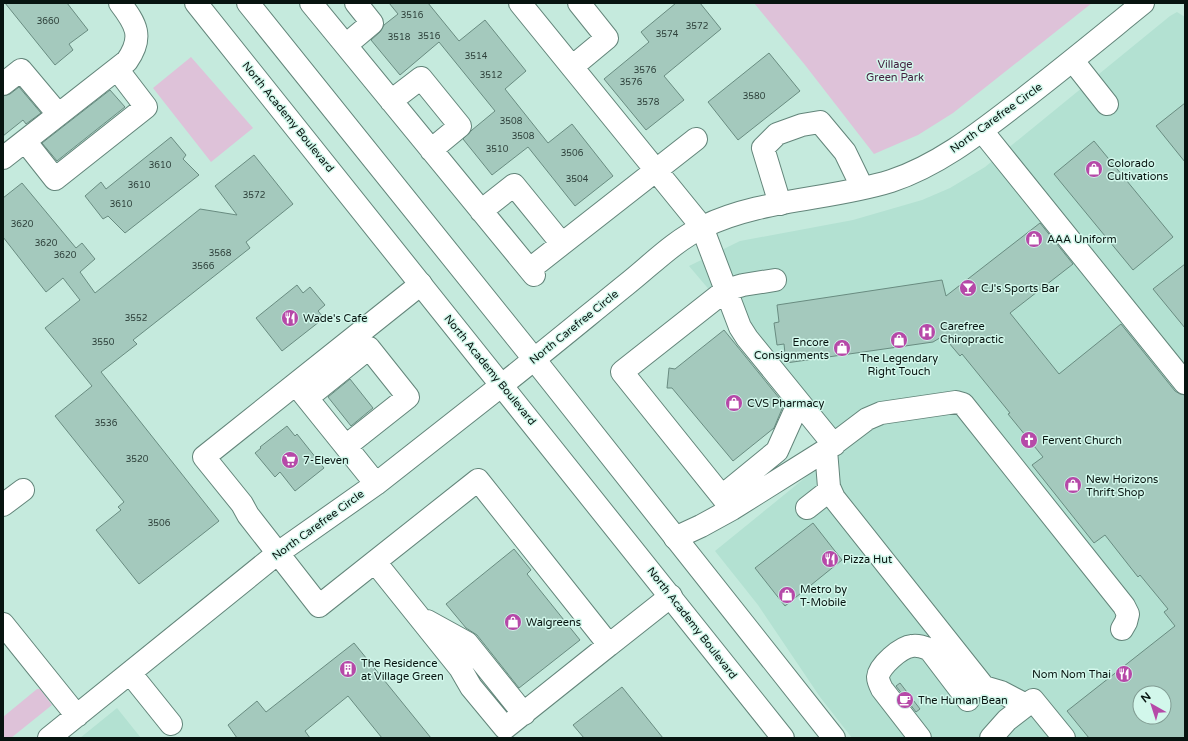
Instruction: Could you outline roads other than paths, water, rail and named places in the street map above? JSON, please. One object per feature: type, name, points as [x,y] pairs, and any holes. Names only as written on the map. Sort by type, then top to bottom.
[{"type":"main road","points":[[3,158],[127,61],[134,51],[136,28],[120,3]]},
{"type":"main road","name":"North Academy Boulevard","points":[[196,3],[671,596],[779,737]]},
{"type":"main road","points":[[248,3],[534,359],[834,738]]},
{"type":"main road","points":[[311,3],[532,272],[562,244],[696,139]]},
{"type":"main road","points":[[346,45],[372,23],[356,3]]},
{"type":"main road","points":[[520,3],[702,227],[740,327],[747,338],[799,402],[830,448],[830,490],[834,498],[984,687],[1001,692],[1026,705]]},
{"type":"main road","points":[[572,67],[607,38],[579,3]]},
{"type":"main road","name":"North Carefree Circle","points":[[49,738],[278,553],[376,484],[502,385],[679,241],[702,227],[728,217],[754,209],[891,181],[935,161],[960,147],[982,131],[1073,61],[1143,3]]},
{"type":"main road","points":[[1073,61],[1107,104]]},
{"type":"main road","points":[[25,141],[56,179],[146,106],[116,69]]},
{"type":"main road","points":[[3,84],[20,70],[58,114]]},
{"type":"main road","points":[[391,101],[421,78],[460,126],[431,150]]},
{"type":"main road","points":[[780,204],[763,148],[777,134],[802,124],[820,122],[845,152],[862,187]]},
{"type":"main road","points":[[982,131],[1185,383]]},
{"type":"main road","points":[[481,211],[514,185],[562,244]]},
{"type":"main road","points":[[727,502],[622,372],[726,290],[743,285],[775,280]]},
{"type":"main road","points":[[421,284],[363,341],[301,391],[204,457],[242,504],[248,515],[319,606],[478,480],[609,645]]},
{"type":"main road","points":[[346,446],[408,397],[363,341]]},
{"type":"main road","points":[[301,391],[376,484]]},
{"type":"main road","points":[[675,538],[701,526],[777,451],[799,402]]},
{"type":"main road","points":[[727,502],[830,448],[867,419],[881,413],[956,402],[963,404],[1124,606],[1128,614],[1122,630]]},
{"type":"main road","points":[[3,505],[23,490]]},
{"type":"main road","points":[[807,508],[830,490]]},
{"type":"main road","points":[[375,562],[460,668],[471,686],[505,728],[671,596]]},
{"type":"main road","points":[[3,624],[77,716]]},
{"type":"main road","points":[[920,738],[882,689],[878,677],[883,665],[906,647],[913,645],[925,647],[930,650],[964,703]]},
{"type":"main road","points":[[130,673],[171,724]]},
{"type":"main road","points":[[991,738],[1007,720],[1033,700],[1064,738]]},
{"type":"place","name":"Colorado Cultivations","points":[[1094,169]]},
{"type":"place","name":"AAA Uniform","points":[[1034,239]]},
{"type":"place","name":"CJ's Sports Bar","points":[[968,288]]},
{"type":"place","name":"Wade's Cafe","points":[[290,318]]},
{"type":"place","name":"Carefree Chiropractic","points":[[927,332]]},
{"type":"place","name":"The Legendary Right Touch","points":[[899,340]]},
{"type":"place","name":"Encore Consignments","points":[[842,348]]},
{"type":"place","name":"CVS Pharmacy","points":[[734,403]]},
{"type":"place","name":"Fervent Church","points":[[1029,440]]},
{"type":"place","name":"7-Eleven","points":[[290,460]]},
{"type":"place","name":"New Horizons Thrift Shop","points":[[1073,485]]},
{"type":"place","name":"Pizza Hut","points":[[830,559]]},
{"type":"place","name":"Metro by T-Mobile","points":[[787,595]]},
{"type":"place","name":"Walgreens","points":[[513,622]]},
{"type":"place","name":"The Residence at Village Green","points":[[348,669]]},
{"type":"place","name":"Nom Nom Thai","points":[[1124,674]]},
{"type":"place","name":"The Human Bean","points":[[905,700]]},
{"type":"park label","name":"Village Green Park","points":[[895,70]]}]
